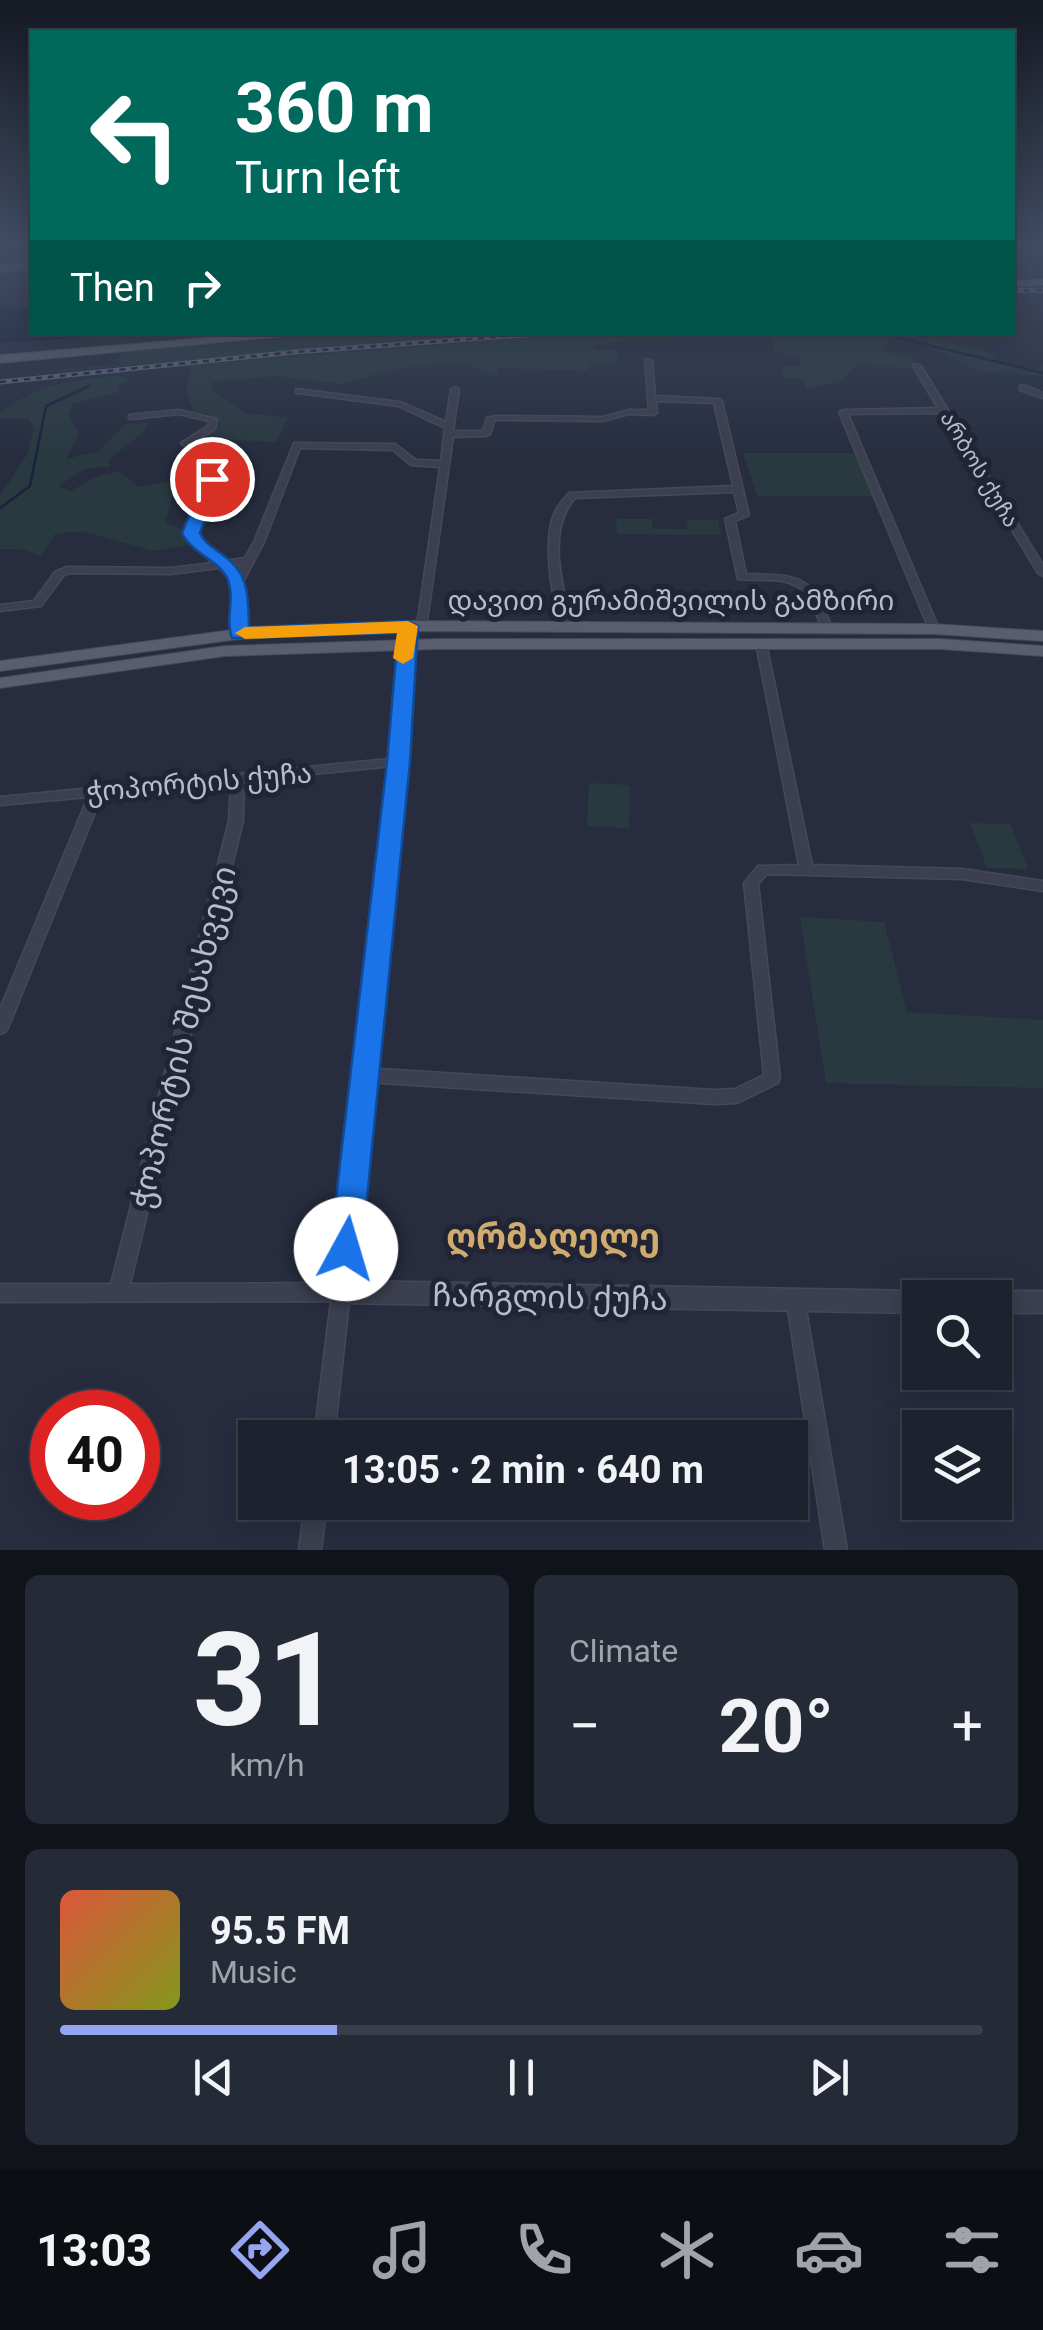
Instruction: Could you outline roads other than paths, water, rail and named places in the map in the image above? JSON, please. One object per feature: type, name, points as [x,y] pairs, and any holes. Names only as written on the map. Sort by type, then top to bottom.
[{"type":"main road","points":[[0,351],[195,335]]},
{"type":"main road","points":[[0,359],[289,335]]},
{"type":"main road","name":"დავით გურამიშვილის გამზირი","points":[[0,666],[239,634],[566,628],[826,629],[935,636],[1043,652]]},
{"type":"main road","name":"დავით გურამიშვილის გამზირი","points":[[0,683],[225,651],[411,632],[761,643],[1043,636]]},
{"type":"street","points":[[300,391],[400,404],[449,430],[482,434],[487,432],[490,420],[496,418],[603,419],[629,412],[653,413],[648,361]]},
{"type":"street","name":"არბოს ქუჩა","points":[[917,366],[1043,573]]},
{"type":"street","points":[[1023,388],[1043,396]]},
{"type":"street","points":[[326,1420],[411,632],[455,389]]},
{"type":"street","points":[[653,398],[718,401],[744,515],[730,519],[742,577],[800,582],[814,591],[826,629]]},
{"type":"street","points":[[935,636],[843,412],[944,410]]},
{"type":"street","points":[[132,417],[179,412],[213,418],[212,427],[184,442],[208,444],[216,453],[214,474],[191,533],[196,544],[228,566],[238,582]]},
{"type":"street","points":[[239,634],[238,582],[297,445],[395,447],[414,463],[444,464]]},
{"type":"street","points":[[566,628],[553,543],[564,501],[572,495],[738,489]]},
{"type":"street","points":[[0,608],[38,604],[59,574],[67,570],[228,566],[249,561]]},
{"type":"street","points":[[761,643],[806,868]]},
{"type":"street","name":"ჭოპორტის ქუჩა","points":[[0,801],[398,762]]},
{"type":"street","name":"ჭოპორტის შესახვევი","points":[[118,1294],[236,822],[238,778]]},
{"type":"street","points":[[0,1028],[97,791]]},
{"type":"street","points":[[364,1075],[738,1096],[772,1078],[751,883],[763,869],[962,874],[1043,886]]},
{"type":"street","name":"ჩარგლის ქუჩა","points":[[0,1293],[341,1292],[902,1302]]},
{"type":"street","points":[[796,1302],[836,1550]]},
{"type":"street","points":[[1012,1302],[1043,1302]]},
{"type":"street","points":[[310,1550],[314,1520]]},
{"type":"water","points":[[0,315],[30,315],[30,335],[118,335],[0,343]]},
{"type":"waterway","points":[[887,335],[1043,373]]},
{"type":"waterway","points":[[0,508],[30,486],[46,406],[89,386]]},
{"type":"railway","points":[[0,382],[295,352],[524,335]]},
{"type":"district","name":"ღრმაღელე","points":[[553,1237]]}]
